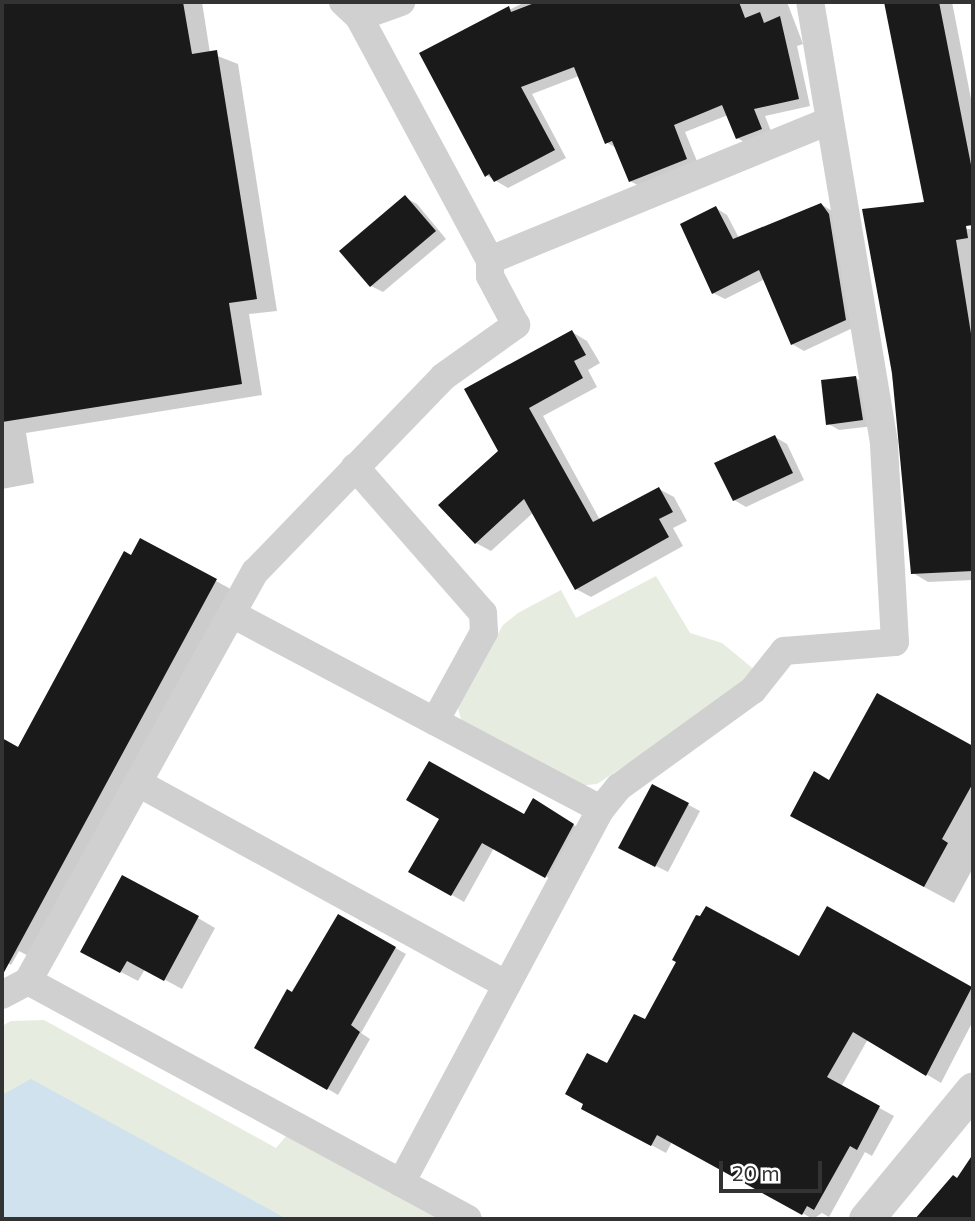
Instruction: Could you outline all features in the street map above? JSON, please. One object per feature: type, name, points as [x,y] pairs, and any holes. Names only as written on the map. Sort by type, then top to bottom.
[{"type":"street","points":[[2,995],[28,981],[140,785],[255,572],[443,377],[516,325],[490,276],[490,260],[351,10],[401,2]]},
{"type":"street","points":[[401,1182],[601,810],[619,787],[753,690],[784,651],[895,642],[884,443],[827,122],[810,2]]},
{"type":"street","points":[[490,260],[827,122]]},
{"type":"street","points":[[355,467],[483,613],[484,632],[435,721]]},
{"type":"street","points":[[234,615],[601,810]]},
{"type":"street","points":[[140,785],[507,985]]},
{"type":"street","points":[[28,981],[468,1219]]},
{"type":"street","points":[[866,1219],[973,1089]]},
{"type":"shaded area","points":[[656,576],[690,633],[722,643],[756,671],[733,694],[597,784],[576,786],[462,724],[457,704],[503,625],[518,613],[561,590],[576,618]]},
{"type":"shaded area","points":[[44,1020],[276,1148],[287,1135],[443,1219],[2,1219],[2,1026],[11,1021]]},
{"type":"water","points":[[31,1079],[287,1219],[2,1219],[2,1095]]},
{"type":"building","points":[[2,2],[183,2],[192,54],[217,50],[257,299],[229,303],[242,384],[2,422]]},
{"type":"building","points":[[537,2],[739,2],[745,18],[760,12],[764,23],[780,16],[799,99],[754,109],[762,129],[736,139],[722,105],[674,125],[687,159],[629,182],[612,141],[605,144],[574,67],[521,87],[555,150],[494,182],[489,174],[485,177],[419,53],[509,6],[511,12]]},
{"type":"building","points":[[884,2],[939,2],[973,175],[973,225],[966,226],[968,238],[956,240],[973,346],[973,571],[911,574],[892,373],[862,209],[924,202]]},
{"type":"building","points":[[405,195],[436,231],[370,287],[339,251]]},
{"type":"building","points":[[821,203],[829,214],[846,320],[791,345],[759,270],[712,294],[680,224],[716,206],[733,239]]},
{"type":"building","points":[[572,330],[586,355],[574,361],[583,378],[529,408],[593,522],[659,487],[673,512],[659,519],[669,537],[575,590],[524,499],[475,544],[438,505],[498,451],[464,389]]},
{"type":"building","points":[[856,376],[863,420],[826,425],[821,380]]},
{"type":"building","points":[[775,435],[793,473],[733,501],[714,463]]},
{"type":"building","points":[[140,538],[217,579],[2,976],[2,738],[18,747],[124,551],[131,555]]},
{"type":"building","points":[[877,693],[973,746],[973,783],[942,839],[948,843],[924,887],[790,816],[814,771],[829,780]]},
{"type":"building","points":[[429,761],[524,814],[533,798],[574,824],[545,878],[482,843],[451,896],[408,872],[439,819],[406,800]]},
{"type":"building","points":[[652,784],[689,803],[655,867],[618,848]]},
{"type":"building","points":[[122,875],[199,916],[164,981],[127,961],[120,973],[80,952]]},
{"type":"building","points":[[706,906],[799,956],[827,906],[972,987],[926,1076],[853,1032],[827,1077],[880,1106],[857,1150],[850,1146],[814,1210],[807,1206],[802,1215],[657,1135],[651,1146],[581,1109],[583,1104],[565,1094],[587,1053],[607,1063],[634,1014],[645,1019],[676,962],[672,960],[696,915],[700,916]]},
{"type":"building","points":[[338,914],[396,947],[351,1025],[360,1032],[327,1090],[254,1048],[287,989],[292,992]]},
{"type":"building","points":[[973,1154],[973,1219],[915,1219],[953,1175],[957,1178]]}]
